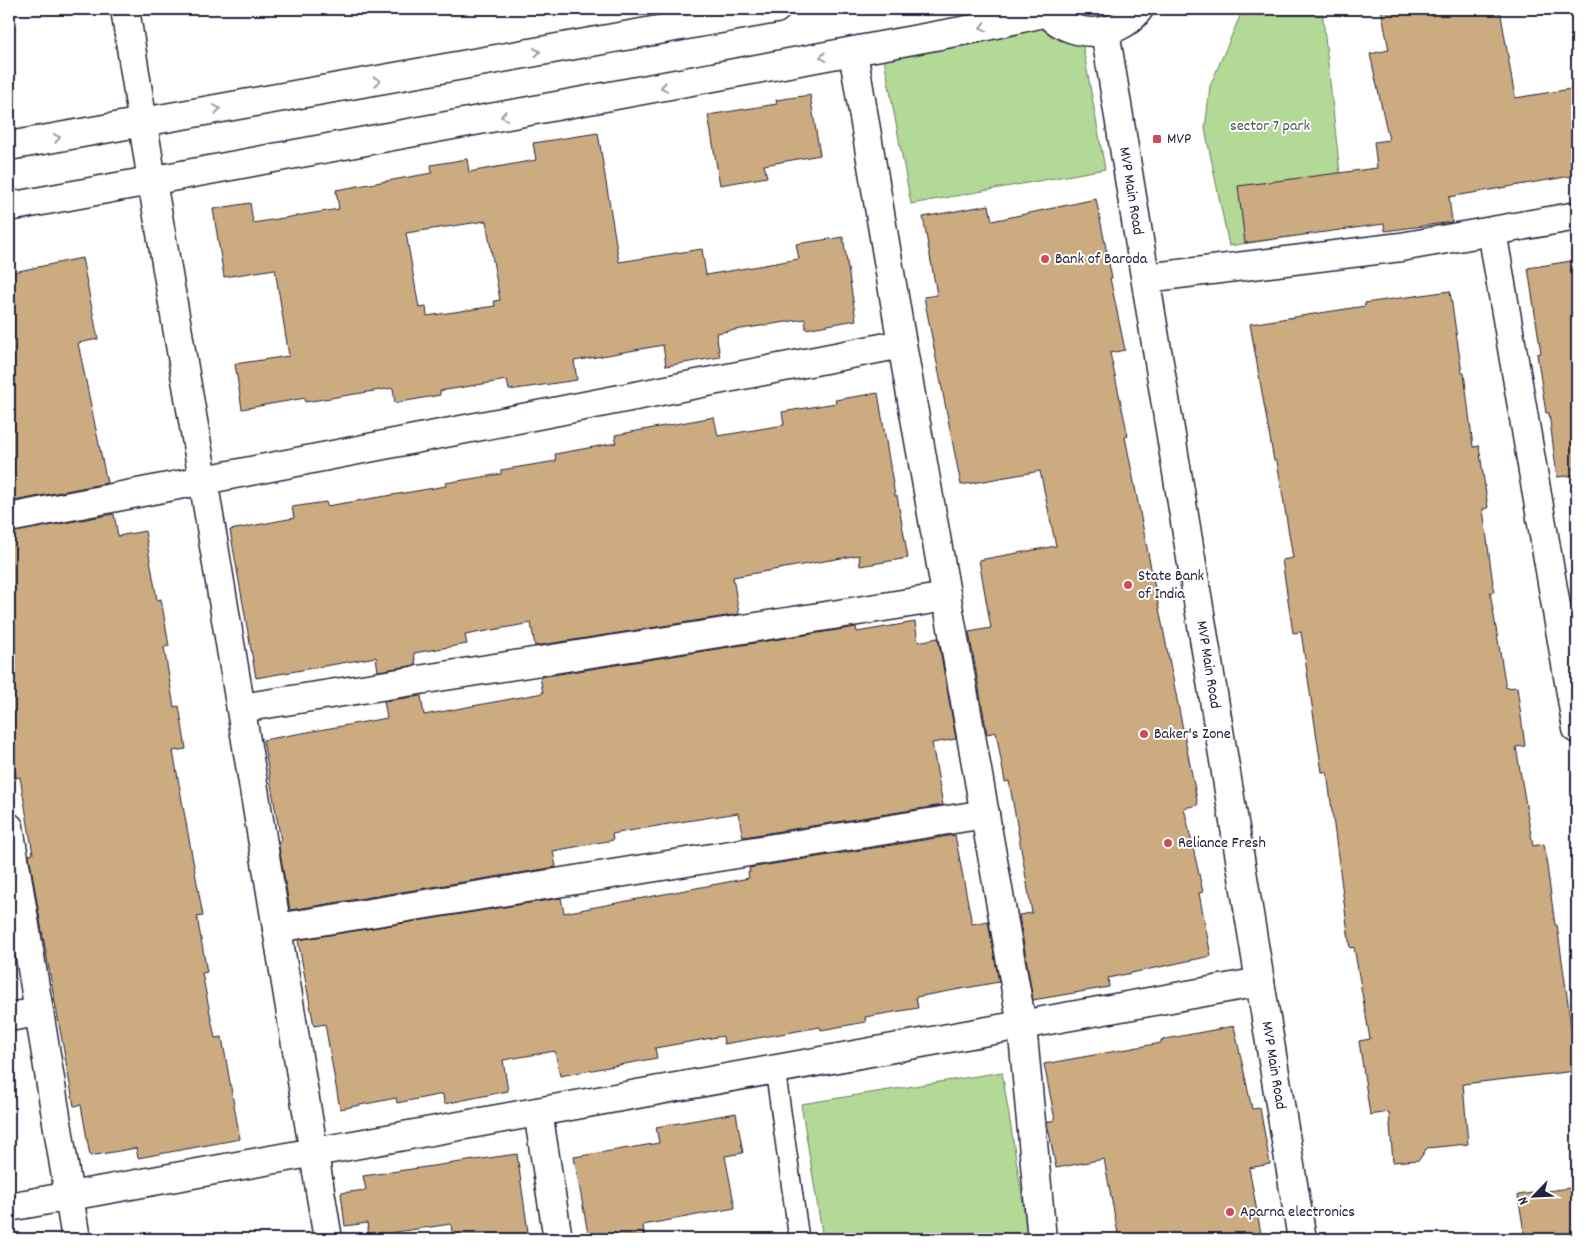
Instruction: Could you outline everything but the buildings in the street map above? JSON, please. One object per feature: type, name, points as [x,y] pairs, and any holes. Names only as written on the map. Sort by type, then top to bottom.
[{"type":"street","points":[[125,9],[328,1239]]},
{"type":"street","points":[[9,146],[776,9]]},
{"type":"street","points":[[9,207],[853,52],[978,28],[1046,10],[1059,23],[1073,29],[1089,32],[1105,31],[1122,24],[1139,9]]},
{"type":"street","name":"MVP Main Road","points":[[1105,31],[1302,1239]]},
{"type":"street","points":[[853,52],[902,344],[1022,1025],[1042,1239]]},
{"type":"street","points":[[1146,278],[1401,247],[1577,216]]},
{"type":"street","points":[[1492,231],[1577,729]]},
{"type":"street","points":[[9,518],[902,344]]},
{"type":"street","points":[[241,708],[947,597]]},
{"type":"street","points":[[277,928],[985,814]]},
{"type":"street","points":[[9,827],[76,1239]]},
{"type":"street","points":[[9,1207],[1260,982]]},
{"type":"street","points":[[9,1017],[39,1012]]},
{"type":"street","points":[[538,1112],[558,1239]]},
{"type":"lane","points":[[776,1069],[799,1239]]},
{"type":"green space","points":[[1076,9],[1105,169],[911,204],[881,43]]},
{"type":"green space","name":"sector 7 park","points":[[1243,9],[1322,9],[1346,228],[1229,246],[1205,129],[1210,86]]},
{"type":"green space","points":[[1002,1072],[1029,1239],[823,1239],[801,1104]]},
{"type":"place","name":"MVP","points":[[1157,139]]},
{"type":"place","name":"Bank of Baroda","points":[[1045,259]]},
{"type":"place","name":"State Bank of India","points":[[1128,585]]},
{"type":"place","name":"Baker's Zone","points":[[1144,734]]},
{"type":"place","name":"Reliance Fresh","points":[[1168,843]]},
{"type":"place","name":"Aparna electronics","points":[[1230,1212]]}]
